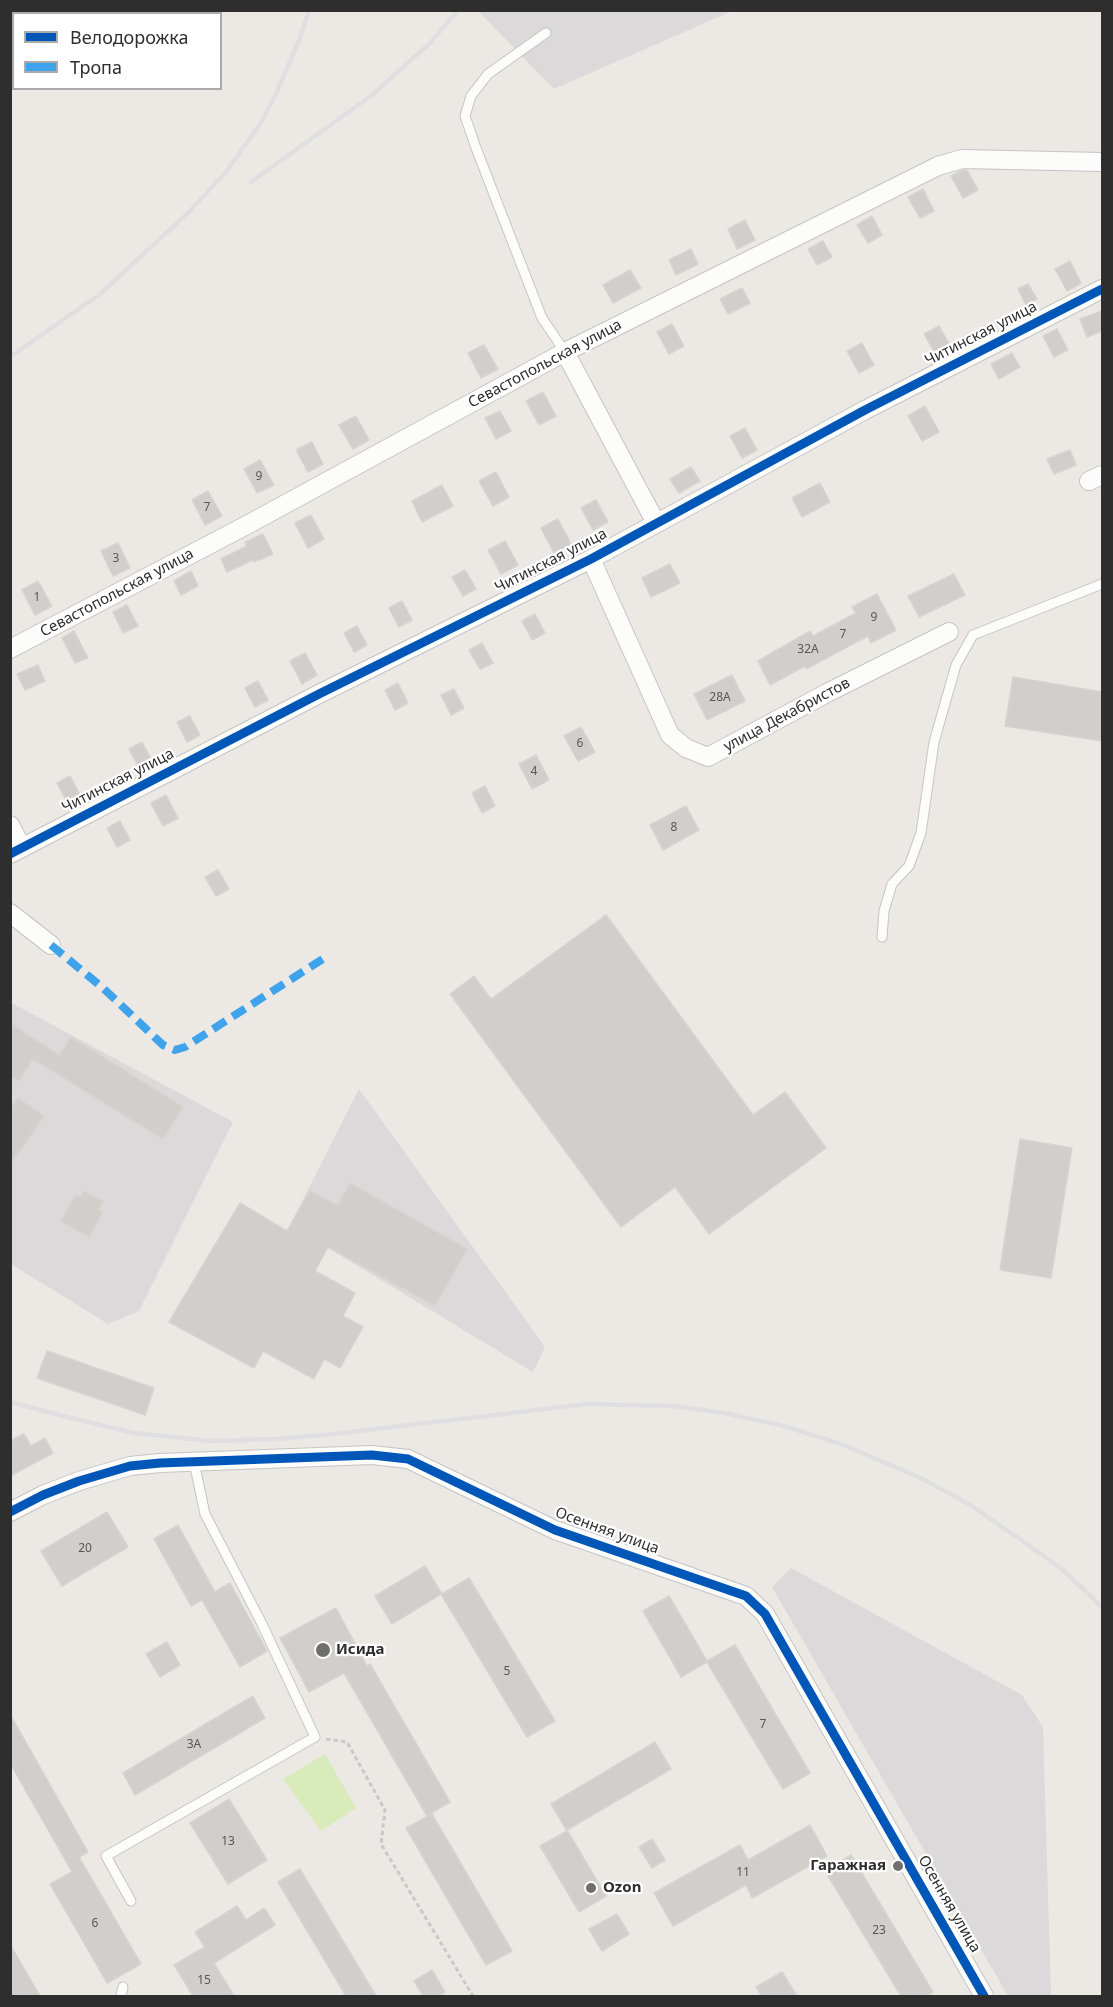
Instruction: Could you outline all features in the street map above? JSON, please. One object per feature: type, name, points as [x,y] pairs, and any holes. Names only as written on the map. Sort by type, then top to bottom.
[{"type":"street","name":"Севастопольская улица","points":[[10,649],[235,531],[565,352],[938,166],[962,159],[1102,162]]},
{"type":"street","name":"Читинская улица","points":[[16,851],[308,699],[591,559],[865,410],[1102,289]]},
{"type":"street","points":[[565,352],[656,523]]},
{"type":"street","name":"улица Декабристов","points":[[591,559],[670,735],[686,748],[708,757],[827,693],[949,632]]},
{"type":"street","points":[[10,825],[16,851]]},
{"type":"street","points":[[10,913],[51,945]]},
{"type":"street","name":"Осенняя улица","points":[[10,1512],[79,1481],[130,1466],[372,1455],[408,1459],[555,1530],[746,1596],[765,1614],[984,1996]]},
{"type":"lane","points":[[546,33],[488,74],[471,96],[465,116],[542,318],[565,352]]},
{"type":"lane","points":[[882,937],[884,911],[892,884],[909,866],[921,833],[934,742],[956,666],[973,635],[1102,584]]},
{"type":"lane","points":[[131,1901],[106,1856],[315,1737],[262,1624],[205,1514],[194,1462]]},
{"type":"path","points":[[315,1737],[347,1742],[385,1810],[381,1844],[473,1996]]},
{"type":"shaded area","points":[[478,11],[732,11],[554,89]]},
{"type":"shaded area","points":[[10,1002],[233,1122],[139,1311],[108,1324],[11,1264]]},
{"type":"shaded area","points":[[359,1089],[545,1347],[533,1372],[290,1225]]},
{"type":"shaded area","points":[[791,1568],[1022,1695],[1043,1727],[1051,1996],[1008,1996],[772,1587]]},
{"type":"green space","points":[[325,1754],[356,1808],[321,1831],[283,1779]]},
{"type":"building","points":[[967,170],[978,190],[963,198],[951,176]]},
{"type":"building","points":[[923,189],[934,211],[920,218],[908,197]]},
{"type":"building","points":[[872,216],[882,235],[868,243],[857,225]]},
{"type":"building","points":[[745,220],[755,240],[737,249],[728,229]]},
{"type":"building","points":[[823,241],[832,257],[817,265],[808,249]]},
{"type":"building","points":[[691,249],[698,264],[676,275],[669,260]]},
{"type":"building","points":[[1070,261],[1081,283],[1067,291],[1055,269]]},
{"type":"building","points":[[630,270],[641,288],[613,303],[603,285]]},
{"type":"building","points":[[1028,284],[1037,299],[1026,305],[1018,289]]},
{"type":"building","points":[[742,288],[750,303],[728,314],[720,299]]},
{"type":"building","points":[[1102,311],[1102,331],[1087,337],[1080,319]]},
{"type":"building","points":[[672,324],[684,346],[669,354],[657,332]]},
{"type":"building","points":[[939,326],[951,347],[936,355],[924,334]]},
{"type":"building","points":[[1057,329],[1068,350],[1054,357],[1043,336]]},
{"type":"building","points":[[862,343],[874,365],[859,373],[847,351]]},
{"type":"building","points":[[484,345],[498,369],[481,378],[468,353]]},
{"type":"building","points":[[1012,353],[1020,367],[999,379],[991,364]]},
{"type":"building","points":[[543,392],[556,416],[539,425],[526,401]]},
{"type":"building","points":[[925,406],[939,432],[922,441],[908,416]]},
{"type":"building","points":[[500,411],[511,431],[496,439],[485,418]]},
{"type":"building","points":[[356,416],[369,440],[353,449],[339,425]]},
{"type":"building","points":[[745,428],[757,450],[742,458],[730,436]]},
{"type":"building","points":[[312,442],[323,464],[308,472],[296,450]]},
{"type":"building","points":[[1070,450],[1076,465],[1054,474],[1047,459]]},
{"type":"building","points":[[260,460],[274,485],[257,493],[244,469]]},
{"type":"building","points":[[691,467],[700,481],[679,493],[670,479]]},
{"type":"building","points":[[496,472],[509,497],[493,506],[479,481]]},
{"type":"building","points":[[820,483],[830,502],[802,517],[792,498]]},
{"type":"building","points":[[442,485],[453,506],[422,522],[412,501]]},
{"type":"building","points":[[208,491],[222,516],[205,525],[192,500]]},
{"type":"building","points":[[596,500],[608,522],[593,530],[581,508]]},
{"type":"building","points":[[311,515],[324,539],[308,548],[295,523]]},
{"type":"building","points":[[558,519],[571,544],[554,553],[541,528]]},
{"type":"building","points":[[263,534],[273,554],[227,572],[221,559],[247,546],[245,542]]},
{"type":"building","points":[[505,541],[518,565],[501,574],[488,550]]},
{"type":"building","points":[[118,543],[130,568],[113,576],[101,551]]},
{"type":"building","points":[[670,564],[680,583],[651,597],[642,578]]},
{"type":"building","points":[[465,570],[476,589],[463,596],[452,577]]},
{"type":"building","points":[[191,571],[198,586],[181,595],[174,581]]},
{"type":"building","points":[[954,574],[965,595],[919,617],[908,596]]},
{"type":"building","points":[[38,581],[52,606],[35,615],[22,590]]},
{"type":"building","points":[[877,594],[896,630],[871,643],[868,636],[770,685],[758,661],[810,631],[813,636],[856,613],[852,607]]},
{"type":"building","points":[[402,601],[412,620],[399,627],[389,608]]},
{"type":"building","points":[[127,605],[138,626],[123,633],[113,612]]},
{"type":"building","points":[[535,614],[545,633],[532,640],[522,621]]},
{"type":"building","points":[[357,626],[367,645],[354,652],[344,633]]},
{"type":"building","points":[[74,631],[88,658],[75,663],[62,638]]},
{"type":"building","points":[[482,643],[493,663],[480,669],[469,650]]},
{"type":"building","points":[[305,653],[317,675],[302,684],[290,661]]},
{"type":"building","points":[[38,665],[45,681],[25,690],[17,674]]},
{"type":"building","points":[[732,675],[745,701],[707,720],[694,694]]},
{"type":"building","points":[[1013,677],[1102,692],[1102,741],[1005,726]]},
{"type":"building","points":[[258,681],[268,700],[255,707],[245,688]]},
{"type":"building","points":[[398,683],[408,703],[395,710],[385,690]]},
{"type":"building","points":[[454,689],[464,708],[451,715],[441,695]]},
{"type":"building","points":[[190,716],[200,735],[187,742],[177,722]]},
{"type":"building","points":[[581,727],[595,752],[578,761],[564,736]]},
{"type":"building","points":[[142,742],[152,761],[139,768],[129,749]]},
{"type":"building","points":[[536,755],[549,780],[532,789],[519,764]]},
{"type":"building","points":[[70,776],[80,795],[67,802],[57,783]]},
{"type":"building","points":[[485,786],[495,806],[482,813],[472,793]]},
{"type":"building","points":[[166,795],[178,818],[163,826],[151,803]]},
{"type":"building","points":[[686,806],[699,830],[663,850],[650,825]]},
{"type":"building","points":[[120,821],[130,840],[117,847],[107,828]]},
{"type":"building","points":[[218,870],[229,889],[216,896],[205,877]]},
{"type":"building","points":[[606,915],[753,1115],[785,1092],[826,1148],[709,1234],[675,1187],[621,1227],[450,994],[474,976],[491,999]]},
{"type":"building","points":[[10,1023],[60,1056],[71,1037],[183,1107],[163,1139],[33,1059],[18,1081],[10,1075]]},
{"type":"building","points":[[18,1098],[44,1116],[10,1165],[10,1109]]},
{"type":"building","points":[[1020,1139],[1072,1148],[1051,1278],[1000,1270]]},
{"type":"building","points":[[350,1183],[467,1249],[435,1306],[328,1247],[315,1271],[355,1293],[343,1316],[363,1327],[340,1368],[324,1359],[314,1379],[263,1351],[254,1368],[169,1322],[240,1203],[287,1231],[310,1190],[338,1206]]},
{"type":"building","points":[[84,1191],[103,1201],[99,1210],[103,1212],[89,1237],[61,1221],[76,1194],[81,1197]]},
{"type":"building","points":[[47,1351],[154,1388],[145,1415],[37,1378]]},
{"type":"building","points":[[24,1434],[31,1446],[45,1438],[53,1453],[10,1476],[10,1441]]},
{"type":"building","points":[[107,1512],[128,1547],[62,1586],[41,1551]]},
{"type":"building","points":[[178,1525],[215,1592],[230,1583],[267,1651],[240,1667],[202,1600],[191,1606],[154,1539]]},
{"type":"building","points":[[425,1566],[442,1594],[469,1578],[555,1721],[527,1737],[441,1594],[392,1624],[375,1596]]},
{"type":"building","points":[[669,1596],[707,1661],[735,1645],[810,1773],[783,1789],[707,1662],[681,1677],[643,1611]]},
{"type":"building","points":[[336,1608],[367,1666],[370,1664],[450,1802],[427,1816],[344,1673],[309,1692],[280,1638]]},
{"type":"building","points":[[167,1642],[180,1665],[160,1677],[146,1654]]},
{"type":"building","points":[[253,1696],[265,1718],[135,1795],[123,1773]]},
{"type":"building","points":[[10,1714],[88,1852],[79,1857],[141,1964],[107,1983],[50,1884],[72,1872],[10,1763]]},
{"type":"building","points":[[655,1742],[671,1769],[567,1830],[606,1896],[579,1912],[540,1846],[567,1831],[551,1804]]},
{"type":"building","points":[[229,1799],[267,1860],[228,1884],[190,1823]]},
{"type":"building","points":[[432,1814],[512,1951],[486,1965],[406,1828]]},
{"type":"building","points":[[810,1825],[827,1856],[752,1898],[746,1885],[673,1926],[654,1893],[740,1845],[748,1860]]},
{"type":"building","points":[[652,1839],[665,1860],[652,1868],[639,1847]]},
{"type":"building","points":[[851,1855],[933,1992],[926,1996],[901,1996],[825,1871]]},
{"type":"building","points":[[300,1869],[376,1996],[346,1996],[278,1882]]},
{"type":"building","points":[[237,1906],[246,1920],[264,1908],[275,1925],[214,1963],[234,1996],[193,1996],[174,1965],[205,1947],[195,1932]]},
{"type":"building","points":[[617,1914],[629,1934],[602,1951],[589,1929]]},
{"type":"building","points":[[10,1944],[40,1996],[10,1996]]},
{"type":"building","points":[[432,1970],[445,1992],[438,1996],[423,1996],[414,1981]]},
{"type":"building","points":[[782,1972],[797,1996],[761,1996],[756,1987]]},
{"type":"railway","points":[[10,357],[100,294],[186,215],[226,172],[260,124],[275,96],[300,38],[309,10]]},
{"type":"railway","points":[[251,182],[372,95],[430,43],[458,10]]},
{"type":"railway","points":[[10,1402],[134,1433],[210,1441],[277,1439],[333,1434],[588,1404],[672,1406],[725,1413],[784,1426],[838,1443],[919,1477],[967,1503],[1017,1537],[1063,1570],[1102,1607]]},
{"type":"marked path","points":[[51,945],[103,988],[163,1045],[175,1050],[185,1047],[329,955]]},
{"type":"cycle path","points":[[10,854],[319,694],[591,559],[865,410],[1102,289]]},
{"type":"cycle path","points":[[10,1512],[43,1495],[79,1481],[130,1466],[372,1455],[408,1459],[555,1530],[746,1596],[765,1614],[984,1996]]},
{"type":"place","name":"Исида","points":[[323,1650]]},
{"type":"place","name":"Гаражная","points":[[898,1866]]},
{"type":"place","name":"Ozon","points":[[591,1888]]}]
